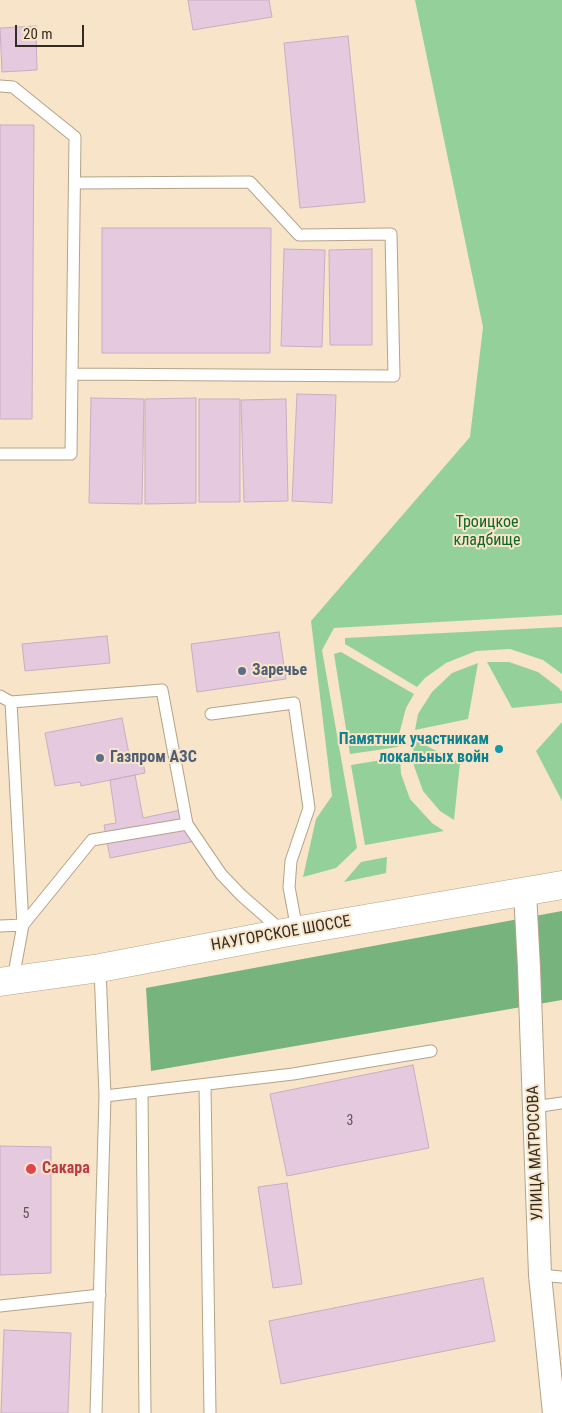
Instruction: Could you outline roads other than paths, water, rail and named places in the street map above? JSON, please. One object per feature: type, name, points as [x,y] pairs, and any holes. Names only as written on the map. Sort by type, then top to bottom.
[{"type":"main road","name":"НАУГОРСКОЕ ШОССЕ","points":[[7,981],[100,968],[290,931],[562,885]]},
{"type":"street","name":"УЛИЦА МАТРОСОВА","points":[[524,892],[534,1107],[551,1276],[554,1413]]},
{"type":"lane","points":[[0,86],[13,87],[75,136],[71,454],[0,454]]},
{"type":"lane","points":[[72,374],[394,376],[390,234],[299,236],[250,182],[75,183]]},
{"type":"lane","points":[[0,696],[11,702],[162,690],[187,824],[221,874],[241,896],[290,931]]},
{"type":"lane","points":[[7,981],[23,925],[11,702]]},
{"type":"lane","points":[[211,714],[294,702],[309,808],[291,861],[289,887],[290,931]]},
{"type":"lane","points":[[0,926],[23,925],[92,840],[187,824]]},
{"type":"lane","points":[[96,1413],[105,1096],[100,968]]},
{"type":"lane","points":[[105,1096],[293,1074],[430,1051]]},
{"type":"lane","points":[[205,1085],[210,1413]]},
{"type":"lane","points":[[142,1092],[146,1413]]},
{"type":"lane","points":[[534,1107],[562,1103]]},
{"type":"lane","points":[[0,1306],[100,1295]]},
{"type":"place","name":"Заречье","points":[[242,671]]},
{"type":"place","name":"Памятник участникам локальных войн","points":[[499,749]]},
{"type":"place","name":"Газпром АЗС","points":[[100,758]]},
{"type":"place","name":"Сакара","points":[[31,1169]]},
{"type":"park label","name":"Троицкое кладбище","points":[[487,532]]}]
